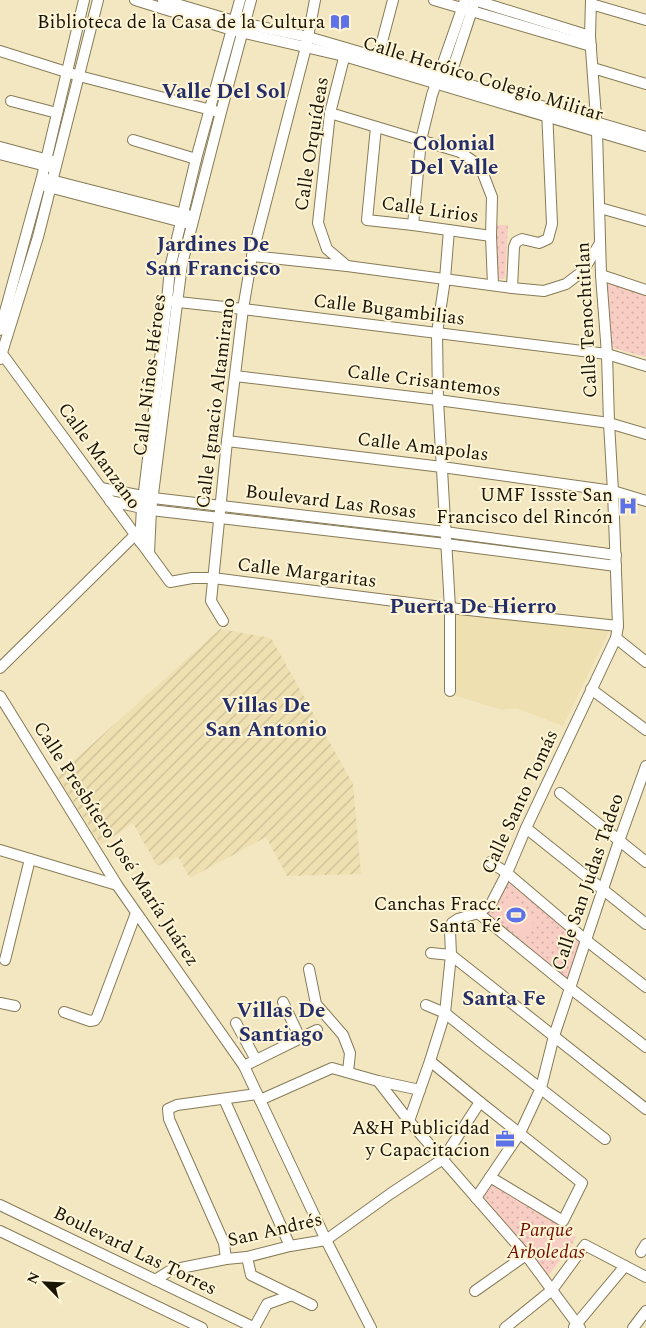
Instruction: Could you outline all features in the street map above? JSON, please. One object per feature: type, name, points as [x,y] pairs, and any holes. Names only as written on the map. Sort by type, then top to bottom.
[{"type":"street","points":[[0,355],[38,236],[46,182],[45,163],[84,0]]},
{"type":"street","points":[[0,330],[46,182],[56,165],[98,0]]},
{"type":"street","name":"Calle Heróico Colegio Militar","points":[[135,0],[233,26],[345,52],[596,126],[646,137]]},
{"type":"street","name":"Calle Heróico Colegio Militar","points":[[163,0],[233,26]]},
{"type":"street","name":"Calle Niños Héroes","points":[[149,553],[147,509],[172,302],[170,268],[188,219],[240,0]]},
{"type":"street","name":"Calle Niños Héroes","points":[[188,219],[196,158],[215,111],[252,0]]},
{"type":"street","name":"Calle Ignacio Altamirano","points":[[222,621],[211,601],[227,441],[243,309],[252,256],[307,42],[315,0]]},
{"type":"street","points":[[378,57],[393,0]]},
{"type":"street","points":[[434,0],[470,3],[591,41]]},
{"type":"street","points":[[591,2],[646,20]]},
{"type":"street","name":"Calle Tenochtitlan","points":[[591,2],[600,243],[616,555],[618,626],[616,638]]},
{"type":"street","points":[[413,225],[421,140],[437,79],[470,3]]},
{"type":"street","points":[[449,82],[470,3]]},
{"type":"street","points":[[0,52],[68,71],[79,76],[215,111]]},
{"type":"street","name":"Calle Heróico Colegio Militar","points":[[345,52],[378,57],[437,79]]},
{"type":"street","name":"Calle Orquídeas","points":[[345,52],[330,112],[318,223],[327,248],[347,266]]},
{"type":"street","points":[[593,68],[646,84]]},
{"type":"street","points":[[11,101],[57,113]]},
{"type":"street","points":[[512,288],[516,242],[522,239],[539,243],[548,239],[552,224],[547,111]]},
{"type":"street","points":[[330,112],[460,152],[480,166],[492,197],[490,236],[493,285]]},
{"type":"street","name":"Calle Heróico Colegio Militar","points":[[596,126],[646,146]]},
{"type":"street","name":"Calle Lirios","points":[[376,127],[367,220],[490,236]]},
{"type":"street","points":[[133,140],[196,158]]},
{"type":"street","points":[[0,147],[45,163]]},
{"type":"street","points":[[0,154],[56,165]]},
{"type":"street","points":[[46,182],[188,219]]},
{"type":"street","points":[[600,208],[646,221]]},
{"type":"street","points":[[449,230],[445,279],[437,333],[438,400],[450,608],[450,691]]},
{"type":"street","points":[[252,256],[544,291],[566,284],[583,271],[600,243]]},
{"type":"street","points":[[602,275],[646,290]]},
{"type":"street","name":"Calle Bugambilias","points":[[172,302],[607,354],[646,366]]},
{"type":"street","name":"Calle Manzano","points":[[0,355],[170,582]]},
{"type":"street","name":"Calle Crisantemos","points":[[235,376],[609,423],[646,434]]},
{"type":"street","name":"Calle Amapolas","points":[[227,441],[442,467],[613,491],[646,500]]},
{"type":"street","name":"Boulevard Las Rosas","points":[[101,488],[148,497],[445,532],[616,555]]},
{"type":"street","name":"Boulevard Las Rosas","points":[[110,501],[147,509],[616,566]]},
{"type":"street","name":"Calle Niños Héroes","points":[[138,538],[147,509]]},
{"type":"street","points":[[0,668],[138,538]]},
{"type":"street","name":"Calle Margaritas","points":[[170,582],[192,578],[213,578],[450,608],[618,626]]},
{"type":"street","points":[[616,638],[646,662]]},
{"type":"street","name":"Calle Santo Tomás","points":[[409,1120],[445,1012],[452,924],[458,919],[478,913],[491,904],[616,638]]},
{"type":"street","points":[[591,689],[646,730]]},
{"type":"street","name":"Calle Presbítero José María Juárez","points":[[0,696],[117,885],[244,1066],[326,1240],[371,1328]]},
{"type":"street","name":"Calle San Judas Tadeo","points":[[476,1198],[520,1133],[541,1088],[554,1036],[646,766]]},
{"type":"street","points":[[560,793],[646,862]]},
{"type":"street","points":[[526,828],[646,924]]},
{"type":"street","points":[[0,850],[117,885]]},
{"type":"street","points":[[5,960],[30,859]]},
{"type":"street","points":[[490,862],[507,873],[586,941],[646,987]]},
{"type":"street","points":[[64,1012],[90,1021],[95,1020],[136,913]]},
{"type":"street","points":[[478,913],[646,1048]]},
{"type":"street","points":[[431,953],[451,955],[646,1109]]},
{"type":"street","points":[[309,969],[316,1004],[343,1035],[350,1054],[348,1072]]},
{"type":"street","points":[[283,1002],[300,1038]]},
{"type":"street","points":[[0,1003],[15,1006]]},
{"type":"street","points":[[426,1005],[445,1012],[604,1139]]},
{"type":"street","points":[[236,1023],[256,1060]]},
{"type":"street","points":[[244,1066],[317,1030]]},
{"type":"street","points":[[430,1061],[582,1183],[563,1221],[490,1177]]},
{"type":"street","points":[[226,1259],[224,1244],[169,1118],[168,1109],[177,1105],[259,1097],[332,1068],[420,1090]]},
{"type":"street","points":[[378,1081],[409,1120],[526,1255],[577,1327],[625,1266]]},
{"type":"street","points":[[224,1099],[290,1246]]},
{"type":"street","points":[[443,1159],[480,1102]]},
{"type":"street","name":"San Andrés","points":[[155,1280],[171,1270],[226,1259],[247,1258],[290,1246],[326,1240],[443,1159]]},
{"type":"street","name":"Boulevard Las Torres","points":[[0,1205],[254,1328]]},
{"type":"street","points":[[0,1230],[202,1328]]},
{"type":"street","points":[[505,1328],[552,1290],[585,1245],[646,1277]]},
{"type":"street","points":[[475,1291],[526,1255]]},
{"type":"street","points":[[247,1258],[251,1275],[312,1306]]},
{"type":"street","points":[[254,1328],[267,1304],[292,1295]]},
{"type":"street","points":[[633,1328],[646,1311]]},
{"type":"shaded area","points":[[454,613],[610,629],[563,726],[516,708],[502,710],[453,695]]},
{"type":"shaded area","points":[[220,629],[271,638],[353,784],[361,874],[287,876],[266,837],[190,878],[178,857],[157,866],[133,823],[101,845],[57,776]]},
{"type":"green space","points":[[492,225],[508,225],[505,279],[494,279]]},
{"type":"green space","points":[[604,279],[646,293],[646,357],[610,347]]},
{"type":"green space","points":[[508,879],[583,941],[568,981],[486,916],[495,910]]},
{"type":"green space","name":"Canchas Fracc. Santa Fé","points":[[509,896],[537,918],[524,935],[496,912]]},
{"type":"green space","name":"Parque Arboledas","points":[[490,1185],[504,1187],[576,1237],[548,1276],[483,1196]]},
{"type":"green space","points":[[543,1226],[571,1246],[557,1263],[529,1243]]},
{"type":"place","name":"Biblioteca de la Casa de la Cultura","points":[[340,22]]},
{"type":"place","name":"UMF Issste San Francisco del Rincón","points":[[628,506]]},
{"type":"place","name":"Canchas Fracc. Santa Fé","points":[[516,915]]},
{"type":"place","name":"A&H Publicidad y Capacitacion","points":[[505,1139]]},
{"type":"district","name":"Valle Del Sol","points":[[224,92]]},
{"type":"district","name":"Colonial Del Valle","points":[[454,156]]},
{"type":"district","name":"Jardines De San Francisco","points":[[213,257]]},
{"type":"district","name":"Puerta De Hierro","points":[[473,607]]},
{"type":"district","name":"Villas De San Antonio","points":[[266,718]]},
{"type":"district","name":"Santa Fe","points":[[504,999]]},
{"type":"district","name":"Villas De Santiago","points":[[281,1023]]}]
